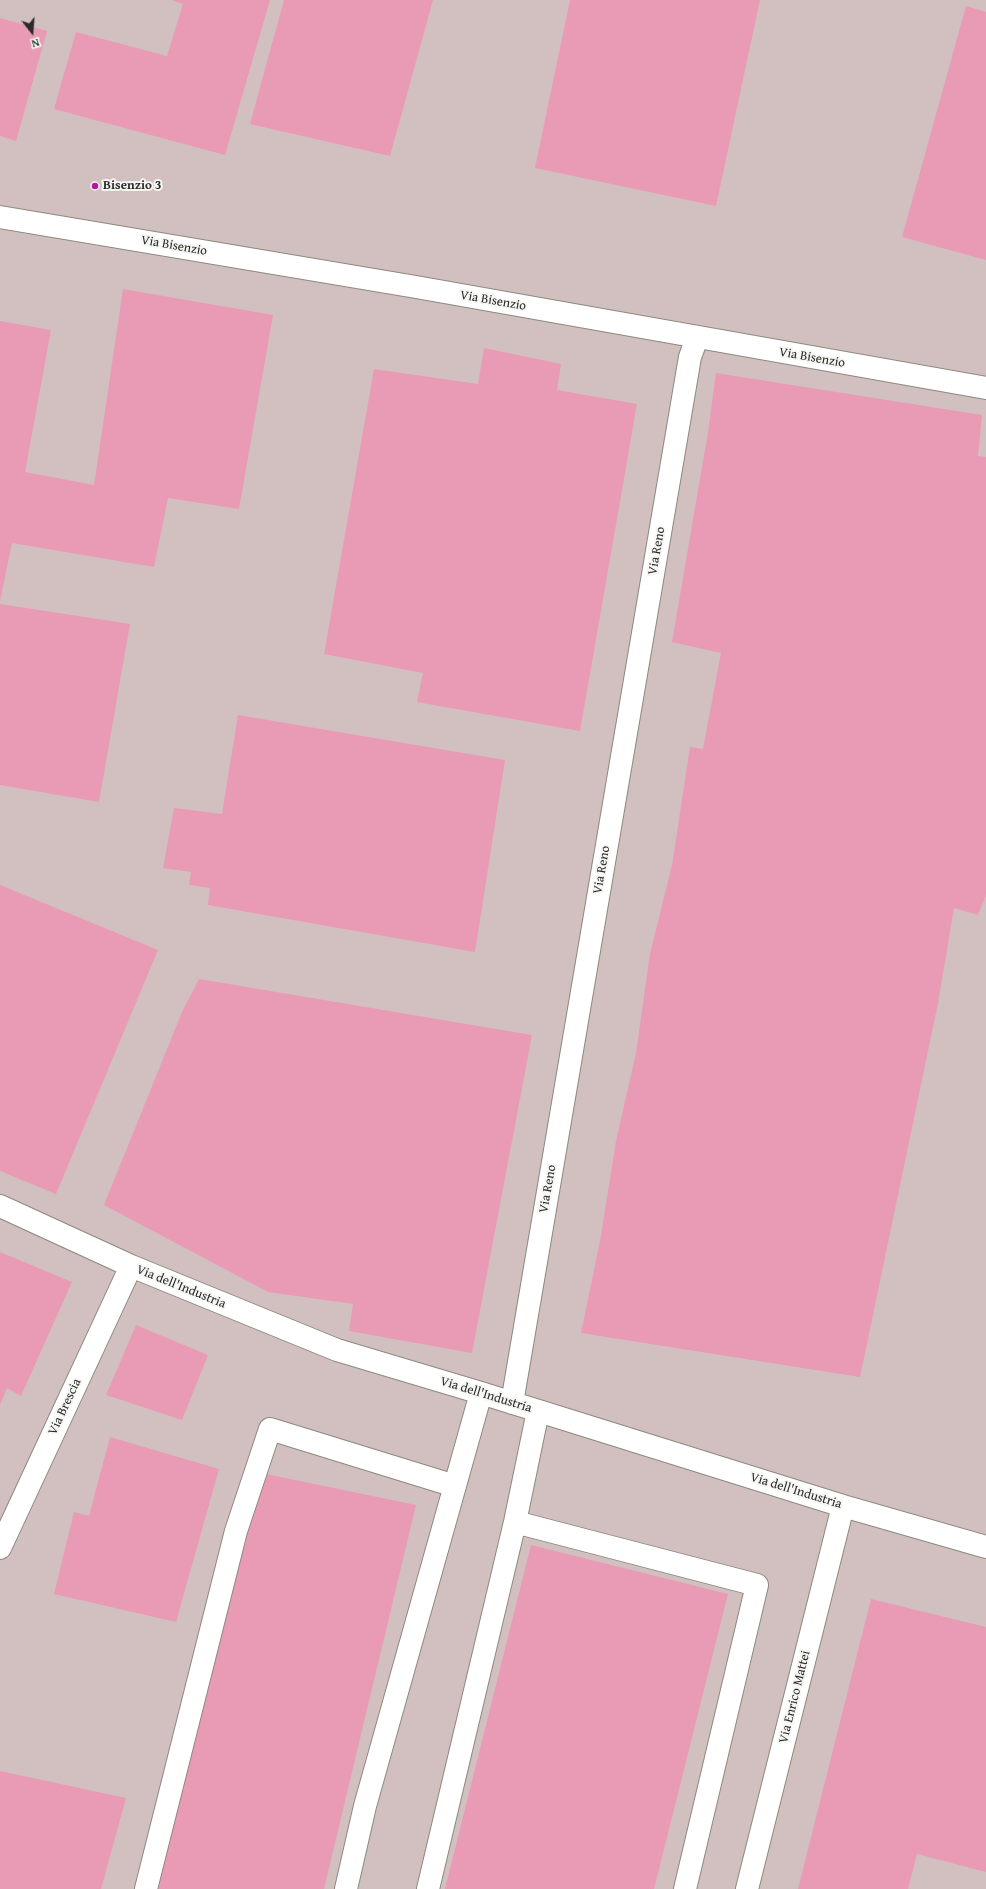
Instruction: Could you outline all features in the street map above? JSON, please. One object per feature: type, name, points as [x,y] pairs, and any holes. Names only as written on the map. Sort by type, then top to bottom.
[{"type":"street","name":"Via Bisenzio","points":[[0,217],[416,287],[986,388]]},
{"type":"street","name":"Via Reno","points":[[512,1403],[690,357],[697,338]]},
{"type":"street","name":"Via dell'Industria","points":[[0,1206],[131,1266],[337,1350],[481,1392],[843,1506],[986,1547]]},
{"type":"street","name":"Via Brescia","points":[[0,1548],[131,1266]]},
{"type":"street","points":[[346,1889],[365,1806],[481,1392]]},
{"type":"street","points":[[428,1889],[515,1522],[538,1411]]},
{"type":"street","points":[[146,1889],[236,1531],[270,1429],[455,1486]]},
{"type":"street","name":"Via Enrico Mattei","points":[[747,1889],[843,1506]]},
{"type":"street","points":[[515,1522],[757,1585],[685,1889]]},
{"type":"shaded area","points":[[0,0],[986,0],[986,1889],[0,1889]]},
{"type":"building","points":[[172,0],[270,0],[225,155],[54,109],[76,32],[167,56],[183,4]]},
{"type":"building","points":[[284,0],[433,0],[390,156],[250,124]]},
{"type":"building","points":[[570,0],[760,0],[716,206],[535,168]]},
{"type":"building","points":[[966,6],[986,12],[986,260],[902,237]]},
{"type":"building","points":[[0,18],[47,31],[16,141],[0,136]]},
{"type":"building","points":[[123,289],[273,315],[239,509],[168,498],[154,567],[12,543],[0,601],[0,321],[51,330],[25,472],[94,485]]},
{"type":"building","points":[[484,348],[561,364],[557,390],[637,404],[580,731],[417,702],[423,673],[324,654],[374,369],[478,384]]},
{"type":"building","points":[[716,373],[982,415],[978,456],[986,457],[986,895],[978,915],[954,908],[938,1003],[860,1377],[581,1333],[601,1236],[616,1141],[636,1053],[650,954],[672,865],[690,747],[703,749],[721,653],[672,642],[708,432]]},
{"type":"building","points":[[0,604],[130,624],[99,802],[0,785]]},
{"type":"building","points":[[238,715],[505,760],[475,952],[208,905],[210,888],[189,885],[191,872],[163,868],[174,808],[222,814]]},
{"type":"building","points":[[0,885],[158,950],[56,1194],[0,1171]]},
{"type":"building","points":[[199,979],[532,1035],[472,1353],[349,1331],[353,1304],[268,1292],[104,1205],[182,1012]]},
{"type":"building","points":[[0,1252],[72,1282],[21,1396],[7,1388],[0,1405]]},
{"type":"building","points":[[136,1325],[208,1355],[182,1420],[106,1395]]},
{"type":"building","points":[[110,1437],[219,1469],[176,1622],[54,1594],[74,1512],[89,1516]]},
{"type":"building","points":[[261,1473],[416,1505],[324,1889],[157,1889]]},
{"type":"building","points":[[531,1545],[728,1594],[654,1889],[445,1889]]},
{"type":"building","points":[[871,1599],[986,1627],[986,1872],[917,1854],[908,1889],[798,1889]]},
{"type":"building","points":[[0,1771],[126,1798],[101,1889],[0,1889]]},
{"type":"place","name":"Bisenzio 3","points":[[95,186]]}]
